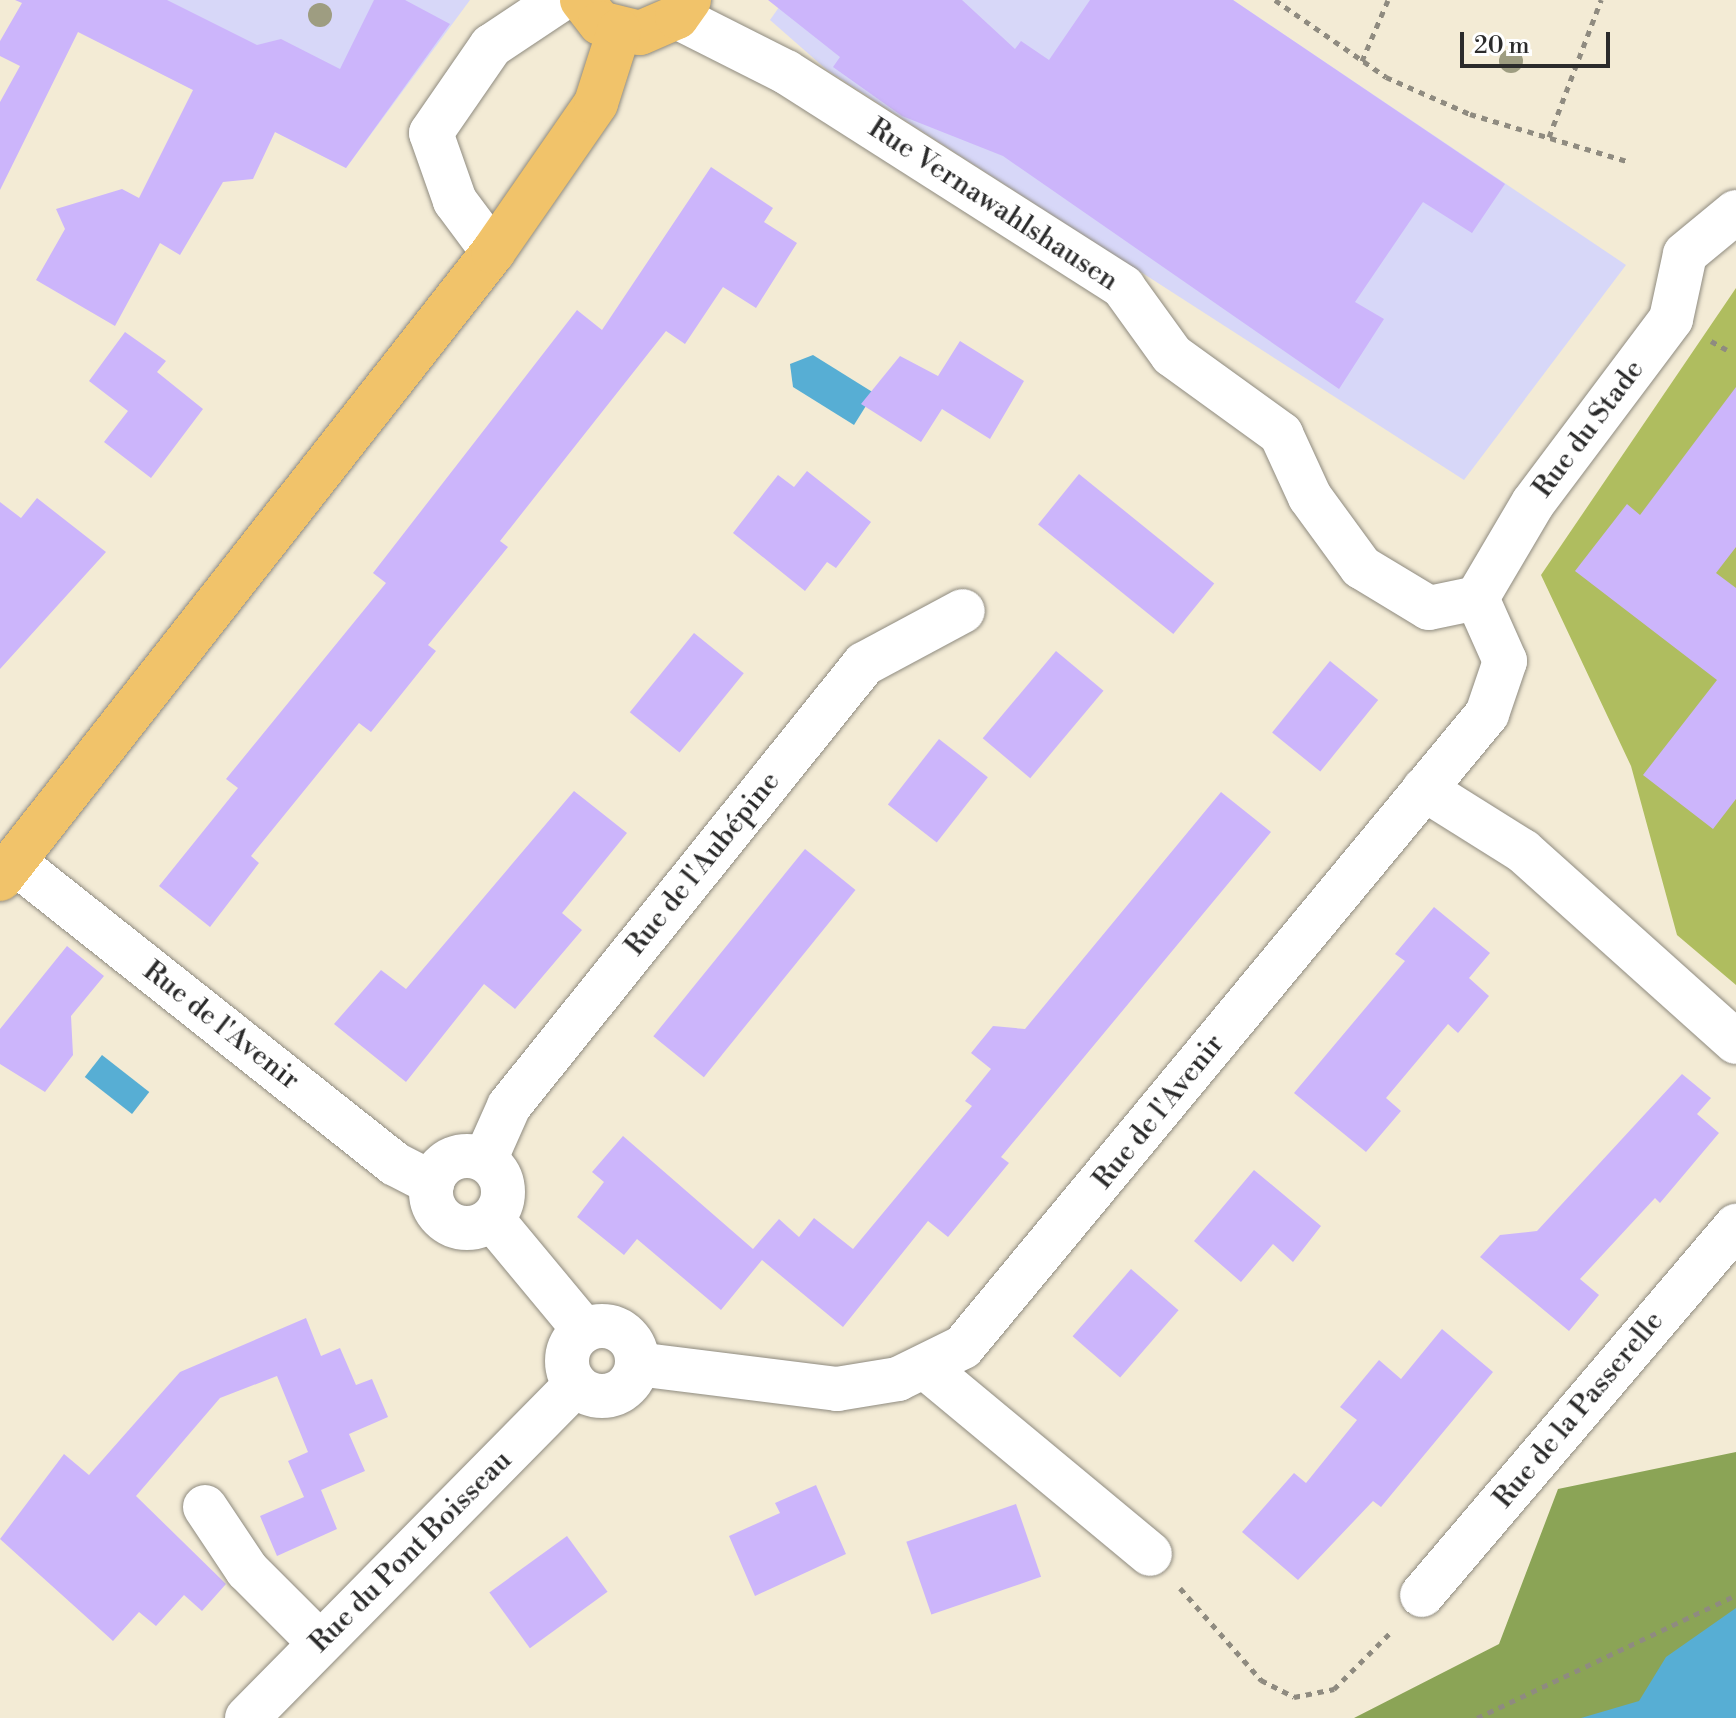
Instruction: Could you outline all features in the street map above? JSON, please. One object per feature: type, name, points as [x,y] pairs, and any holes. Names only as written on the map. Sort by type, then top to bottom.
[{"type":"main road","points":[[582,0],[619,31],[660,28],[683,8]]},
{"type":"main road","points":[[7,870],[493,252],[596,103],[619,31]]},
{"type":"street","points":[[493,252],[455,201],[431,133],[491,46],[560,0]]},
{"type":"street","name":"Rue Vernawahlshausen","points":[[683,8],[1123,287],[1172,355],[1281,434],[1310,497],[1361,567],[1429,608],[1477,598]]},
{"type":"street","name":"Rue du Stade","points":[[1477,598],[1533,503],[1671,319],[1685,254],[1736,212]]},
{"type":"street","name":"Rue de l'Avenir","points":[[637,1364],[837,1389],[926,1368],[963,1347],[995,1316],[1487,714],[1505,661],[1477,598]]},
{"type":"street","name":"Rue de l'Aubépine","points":[[485,1160],[509,1106],[864,664],[963,611]]},
{"type":"street","points":[[1424,789],[1523,851],[1644,966],[1736,1042]]},
{"type":"street","name":"Rue de l'Avenir","points":[[7,870],[395,1164],[432,1183]]},
{"type":"street","points":[[453,1158],[485,1160],[504,1188],[492,1219],[473,1229],[444,1221],[432,1203],[432,1183],[453,1158]]},
{"type":"street","points":[[492,1219],[584,1330]]},
{"type":"street","name":"Rue de la Passerelle","points":[[1422,1595],[1736,1226]]},
{"type":"street","points":[[616,1328],[632,1343],[637,1364],[630,1383],[613,1395],[593,1396],[575,1385],[566,1356],[584,1330],[616,1328]]},
{"type":"street","points":[[926,1368],[1150,1554]]},
{"type":"street","name":"Rue du Pont Boisseau","points":[[247,1718],[575,1385]]},
{"type":"street","points":[[205,1507],[247,1570],[320,1643]]},
{"type":"path","points":[[1275,0],[1362,61],[1470,114],[1630,162]]},
{"type":"path","points":[[1362,61],[1388,0]]},
{"type":"path","points":[[1549,138],[1601,0]]},
{"type":"path","points":[[1150,1554],[1261,1680],[1294,1697],[1334,1689],[1422,1595]]},
{"type":"path","points":[[1477,1718],[1736,1595]]},
{"type":"shaded area","points":[[37,0],[470,0],[346,168],[33,8]]},
{"type":"shaded area","points":[[784,0],[1233,0],[1626,265],[1464,480],[827,70],[770,20]]},
{"type":"green space","points":[[1736,288],[1736,985],[1677,935],[1631,766],[1541,575]]},
{"type":"green space","points":[[1736,1452],[1736,1718],[1354,1718],[1499,1644],[1558,1489]]},
{"type":"water","points":[[813,355],[874,393],[854,425],[793,387],[790,364]]},
{"type":"water","points":[[102,1055],[149,1092],[132,1114],[85,1077]]},
{"type":"water","points":[[1736,1608],[1736,1718],[1581,1718],[1639,1701],[1666,1657]]},
{"type":"building","points":[[15,0],[167,0],[257,45],[281,39],[340,69],[374,0],[405,0],[450,24],[346,168],[275,132],[253,179],[223,182],[180,255],[160,243],[115,326],[36,280],[65,229],[56,209],[122,189],[139,198],[193,90],[78,32],[0,190],[0,102],[20,66],[0,56],[0,41],[22,3]]},
{"type":"building","points":[[768,0],[962,0],[1015,49],[1021,41],[1049,60],[1090,0],[1233,0],[1505,184],[1472,233],[1423,202],[1355,302],[1384,319],[1339,389],[1003,156],[902,116],[833,67],[840,57]]},
{"type":"building","points":[[711,167],[773,208],[764,222],[797,243],[756,308],[723,287],[685,344],[666,331],[500,541],[508,547],[428,645],[436,651],[371,732],[359,723],[251,856],[259,863],[210,927],[159,886],[238,788],[226,779],[386,583],[373,573],[577,310],[602,330]]},
{"type":"building","points":[[125,332],[166,361],[157,372],[203,409],[151,478],[104,442],[128,411],[89,381]]},
{"type":"building","points":[[960,341],[1024,381],[990,439],[942,409],[921,442],[861,404],[900,356],[938,376]]},
{"type":"building","points":[[1736,387],[1736,547],[1716,573],[1736,588],[1736,799],[1713,829],[1643,775],[1717,680],[1575,571],[1627,504],[1640,515]]},
{"type":"building","points":[[807,471],[871,522],[836,568],[827,562],[805,591],[733,533],[778,475],[794,487]]},
{"type":"building","points":[[1079,474],[1214,584],[1173,634],[1038,525]]},
{"type":"building","points":[[37,498],[106,552],[0,669],[0,502],[21,518]]},
{"type":"building","points":[[694,633],[744,673],[680,753],[630,712]]},
{"type":"building","points":[[1056,651],[1103,691],[1030,778],[983,738]]},
{"type":"building","points":[[1330,661],[1378,700],[1320,772],[1272,732]]},
{"type":"building","points":[[939,739],[988,777],[937,843],[888,804]]},
{"type":"building","points":[[574,791],[627,833],[562,913],[582,930],[515,1009],[484,984],[406,1082],[334,1024],[381,970],[406,989]]},
{"type":"building","points":[[1221,792],[1271,832],[1001,1157],[1009,1163],[948,1237],[928,1221],[843,1327],[762,1260],[721,1310],[637,1239],[624,1255],[577,1217],[604,1182],[592,1172],[623,1136],[753,1249],[779,1219],[799,1237],[814,1218],[853,1249],[972,1106],[965,1101],[991,1069],[971,1053],[993,1026],[1025,1029]]},
{"type":"building","points":[[805,849],[856,890],[704,1077],[653,1036]]},
{"type":"building","points":[[1434,907],[1490,953],[1469,978],[1489,996],[1458,1033],[1448,1024],[1386,1098],[1401,1111],[1366,1152],[1294,1093],[1405,961],[1395,954]]},
{"type":"building","points":[[67,946],[104,976],[71,1016],[73,1055],[45,1092],[0,1064],[0,1029]]},
{"type":"building","points":[[1682,1074],[1711,1098],[1697,1114],[1719,1133],[1660,1203],[1655,1198],[1580,1279],[1599,1295],[1569,1331],[1480,1257],[1500,1235],[1537,1231]]},
{"type":"building","points":[[1254,1170],[1321,1226],[1293,1262],[1273,1244],[1241,1282],[1194,1241]]},
{"type":"building","points":[[1131,1269],[1179,1310],[1120,1378],[1073,1336]]},
{"type":"building","points":[[306,1318],[321,1356],[340,1348],[356,1385],[372,1379],[388,1417],[349,1434],[365,1471],[321,1490],[337,1529],[277,1556],[260,1516],[304,1497],[288,1461],[308,1452],[277,1376],[220,1398],[136,1496],[226,1584],[202,1611],[184,1595],[156,1626],[139,1612],[113,1641],[0,1539],[64,1454],[89,1475],[180,1372]]},
{"type":"building","points":[[1442,1329],[1493,1372],[1381,1507],[1373,1501],[1298,1580],[1242,1532],[1294,1473],[1306,1483],[1357,1420],[1340,1407],[1379,1360],[1401,1379]]},
{"type":"building","points":[[816,1485],[846,1554],[755,1596],[729,1536],[780,1513],[775,1503]]},
{"type":"building","points":[[1016,1504],[1041,1577],[931,1615],[906,1542]]},
{"type":"building","points":[[567,1536],[608,1592],[530,1648],[489,1592]]}]
